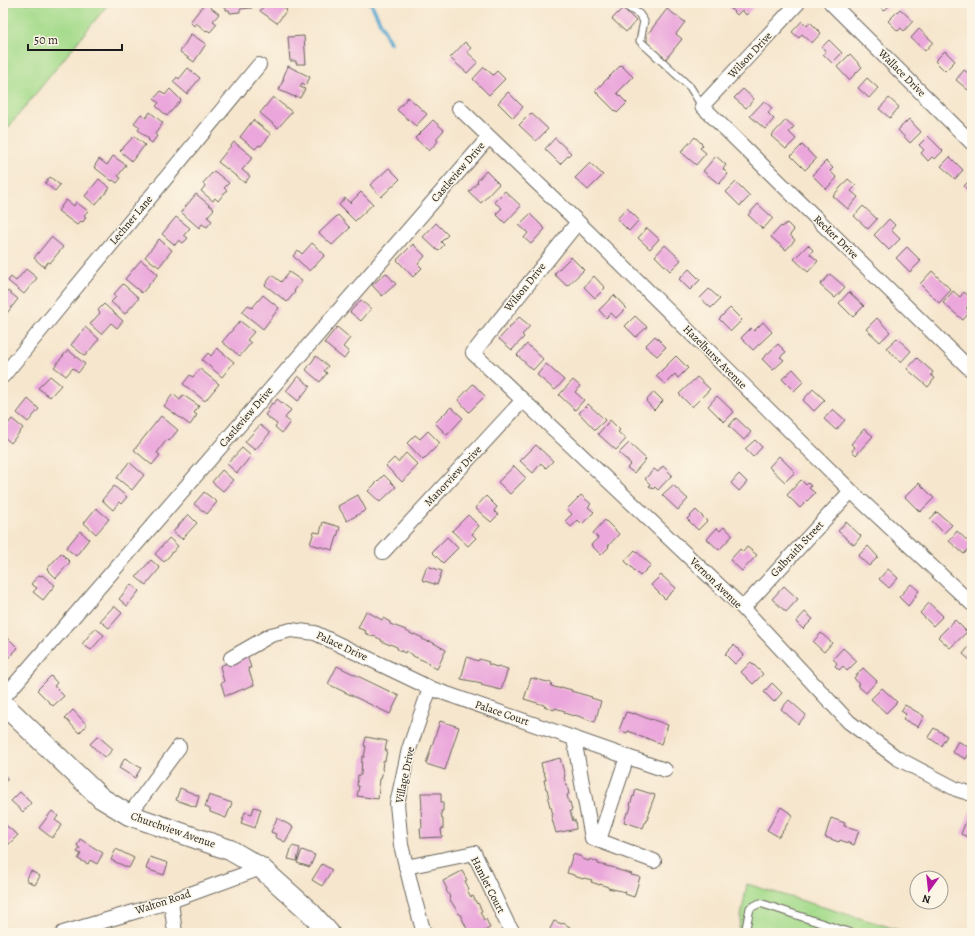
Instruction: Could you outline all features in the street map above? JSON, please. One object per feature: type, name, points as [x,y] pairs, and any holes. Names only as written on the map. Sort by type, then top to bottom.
[{"type":"street","name":"Wilson Drive","points":[[702,106],[798,3]]},
{"type":"street","name":"Wallace Drive","points":[[831,3],[972,143]]},
{"type":"street","name":"Lechner Lane","points":[[3,376],[259,65]]},
{"type":"street","name":"Recker Drive","points":[[702,106],[971,366]]},
{"type":"street","name":"Hazelhurst Avenue","points":[[459,108],[578,222],[851,491],[972,604]]},
{"type":"street","name":"Castleview Drive","points":[[3,698],[489,137]]},
{"type":"street","name":"Wilson Drive","points":[[473,352],[578,222]]},
{"type":"street","name":"Vernon Avenue","points":[[473,352],[743,608],[849,722],[897,758],[956,789],[972,794]]},
{"type":"street","name":"Manorview Drive","points":[[383,552],[523,400]]},
{"type":"street","name":"Galbraith Street","points":[[743,608],[851,491]]},
{"type":"street","name":"Palace Drive","points":[[231,658],[271,635],[291,630],[315,633],[430,688]]},
{"type":"street","name":"Palace Court","points":[[430,688],[665,770]]},
{"type":"street","name":"Village Drive","points":[[424,933],[401,844],[397,804],[409,748],[430,688]]},
{"type":"street","name":"Churchview Avenue","points":[[3,704],[101,798],[129,815],[230,850],[261,868],[310,912],[329,933]]},
{"type":"street","points":[[574,739],[592,838],[654,861]]},
{"type":"street","points":[[129,815],[179,747]]},
{"type":"street","points":[[599,840],[627,757]]},
{"type":"street","name":"Hamlet Court","points":[[406,867],[474,853],[508,925],[514,933]]},
{"type":"street","name":"Walton Road","points":[[63,933],[171,901],[261,868]]},
{"type":"street","points":[[171,901],[175,933]]},
{"type":"lane","points":[[621,3],[639,14],[644,21],[640,41],[690,87],[702,106]]},
{"type":"lane","points":[[745,933],[750,908],[760,903],[851,933]]},
{"type":"green space","points":[[3,3],[109,3],[3,134]]},
{"type":"green space","points":[[747,884],[909,933],[738,933]]},
{"type":"building","points":[[205,3],[219,14],[213,21],[217,24],[210,32],[207,30],[206,31],[196,23],[194,26],[190,22]]},
{"type":"building","points":[[222,3],[251,3],[252,8],[240,9],[240,12],[230,13],[229,10],[226,10],[226,6],[223,7]]},
{"type":"building","points":[[266,3],[279,3],[287,10],[277,23],[260,11]]},
{"type":"building","points":[[728,3],[754,3],[756,5],[746,15],[742,10],[737,15],[727,5]]},
{"type":"building","points":[[877,3],[892,3],[884,11]]},
{"type":"building","points":[[623,8],[636,21],[626,32],[612,19]]},
{"type":"building","points":[[667,9],[685,22],[676,34],[682,39],[666,59],[647,44],[647,35]]},
{"type":"building","points":[[900,9],[913,21],[904,31],[901,28],[898,31],[888,21]]},
{"type":"building","points":[[802,21],[807,26],[810,22],[821,33],[812,43],[802,34],[799,38],[792,32]]},
{"type":"building","points":[[919,29],[933,42],[925,51],[911,38]]},
{"type":"building","points":[[191,34],[206,44],[194,62],[180,52]]},
{"type":"building","points":[[304,36],[306,64],[296,64],[296,61],[290,61],[288,37]]},
{"type":"building","points":[[829,40],[842,53],[832,63],[823,54],[826,52],[822,47]]},
{"type":"building","points":[[465,42],[471,48],[467,52],[478,62],[467,73],[450,58]]},
{"type":"building","points":[[945,51],[955,61],[945,71],[935,61]]},
{"type":"building","points":[[850,54],[862,67],[849,80],[837,67]]},
{"type":"building","points":[[621,65],[633,77],[617,93],[627,103],[617,113],[595,91]]},
{"type":"building","points":[[288,66],[310,77],[306,85],[302,83],[300,87],[305,89],[300,98],[279,90]]},
{"type":"building","points":[[484,67],[493,75],[497,71],[505,79],[489,95],[473,79]]},
{"type":"building","points":[[188,68],[200,78],[187,94],[173,82],[177,77],[179,79]]},
{"type":"building","points":[[964,70],[972,76],[972,85],[968,90],[956,80]]},
{"type":"building","points":[[867,78],[878,88],[869,98],[858,88]]},
{"type":"building","points":[[170,89],[181,100],[167,116],[156,106],[159,103],[154,99],[161,91],[165,95]]},
{"type":"building","points":[[743,89],[754,99],[746,108],[734,98]]},
{"type":"building","points":[[508,92],[523,107],[513,118],[498,103]]},
{"type":"building","points":[[273,97],[292,112],[278,128],[260,113]]},
{"type":"building","points":[[408,97],[427,114],[416,126],[397,110]]},
{"type":"building","points":[[889,98],[899,107],[890,118],[879,109]]},
{"type":"building","points":[[764,101],[772,108],[768,113],[774,119],[765,129],[750,116]]},
{"type":"building","points":[[150,112],[163,123],[155,134],[157,136],[152,143],[138,130],[140,127],[134,123],[141,114],[146,118]]},
{"type":"building","points":[[531,113],[548,129],[536,141],[519,125]]},
{"type":"building","points":[[909,119],[921,132],[910,143],[898,130]]},
{"type":"building","points":[[253,120],[271,134],[261,146],[259,145],[255,149],[240,137]]},
{"type":"building","points":[[433,120],[444,130],[436,139],[438,141],[429,151],[415,138]]},
{"type":"building","points":[[786,120],[794,127],[789,132],[796,139],[786,149],[771,136]]},
{"type":"building","points":[[134,136],[145,145],[132,161],[120,151]]},
{"type":"building","points":[[928,136],[943,151],[935,159],[932,157],[928,161],[921,153],[924,150],[919,145]]},
{"type":"building","points":[[695,137],[703,145],[700,148],[706,153],[696,165],[681,152]]},
{"type":"building","points":[[555,138],[571,153],[560,164],[545,149]]},
{"type":"building","points":[[234,142],[253,157],[242,170],[250,176],[245,183],[218,162]]},
{"type":"building","points":[[802,145],[816,159],[805,170],[791,156]]},
{"type":"building","points":[[113,156],[126,165],[118,176],[121,178],[117,183],[113,180],[112,181],[94,167],[99,159],[107,165]]},
{"type":"building","points":[[716,156],[726,165],[723,169],[728,174],[719,184],[703,171]]},
{"type":"building","points":[[950,157],[963,170],[955,179],[941,166]]},
{"type":"building","points":[[826,161],[833,168],[830,171],[837,178],[826,189],[812,175]]},
{"type":"building","points":[[590,163],[603,175],[588,190],[575,178]]},
{"type":"building","points":[[389,168],[400,179],[381,197],[370,185]]},
{"type":"building","points":[[214,171],[229,183],[224,188],[227,190],[218,201],[215,198],[213,201],[201,191],[205,186],[203,183]]},
{"type":"building","points":[[486,171],[499,184],[481,203],[469,192]]},
{"type":"building","points":[[50,177],[60,185],[55,191],[45,183]]},
{"type":"building","points":[[972,178],[972,194],[964,186]]},
{"type":"building","points":[[99,179],[110,188],[95,205],[85,196]]},
{"type":"building","points":[[848,179],[856,186],[851,191],[858,197],[848,209],[833,196]]},
{"type":"building","points":[[736,182],[750,196],[740,206],[726,192]]},
{"type":"building","points":[[505,191],[521,206],[505,223],[496,214],[502,208],[494,202]]},
{"type":"building","points":[[361,192],[373,204],[355,221],[339,205],[345,198],[350,203]]},
{"type":"building","points":[[196,194],[214,209],[207,217],[212,221],[207,227],[202,224],[199,228],[181,212]]},
{"type":"building","points":[[66,200],[74,206],[76,202],[88,211],[84,215],[86,217],[83,222],[81,221],[77,225],[58,211]]},
{"type":"building","points":[[758,204],[773,218],[763,229],[748,215]]},
{"type":"building","points":[[863,206],[877,219],[868,229],[854,216]]},
{"type":"building","points":[[627,208],[639,220],[629,231],[617,219]]},
{"type":"building","points":[[530,214],[545,229],[531,244],[524,238],[528,233],[519,225]]},
{"type":"building","points":[[338,215],[350,228],[332,245],[319,233]]},
{"type":"building","points":[[176,217],[190,228],[184,235],[188,238],[183,243],[179,240],[175,245],[162,234]]},
{"type":"building","points":[[889,219],[895,225],[891,230],[900,239],[889,250],[874,235]]},
{"type":"building","points":[[436,223],[448,235],[441,242],[444,245],[438,251],[423,237]]},
{"type":"building","points":[[787,223],[794,230],[790,235],[795,240],[786,250],[771,237],[781,226],[782,227]]},
{"type":"building","points":[[647,228],[659,239],[650,249],[638,238]]},
{"type":"building","points":[[51,237],[63,247],[50,263],[48,262],[44,267],[34,258]]},
{"type":"building","points":[[159,239],[172,250],[159,267],[145,257]]},
{"type":"building","points":[[312,243],[325,255],[310,271],[293,256],[298,250],[302,254]]},
{"type":"building","points":[[413,244],[425,256],[418,264],[422,268],[413,277],[397,260]]},
{"type":"building","points":[[665,245],[681,260],[670,271],[655,256]]},
{"type":"building","points":[[808,245],[813,250],[810,254],[818,261],[808,272],[794,259]]},
{"type":"building","points":[[907,247],[921,261],[910,272],[896,258]]},
{"type":"building","points":[[571,257],[584,270],[567,286],[554,274]]},
{"type":"building","points":[[141,260],[158,274],[142,293],[125,279]]},
{"type":"building","points":[[26,269],[37,278],[24,294],[8,281],[11,277],[16,281]]},
{"type":"building","points":[[689,269],[700,280],[690,290],[679,279]]},
{"type":"building","points":[[932,271],[951,290],[939,303],[920,284]]},
{"type":"building","points":[[289,272],[302,281],[287,302],[265,285],[272,275],[281,282]]},
{"type":"building","points":[[386,273],[396,284],[382,296],[372,285]]},
{"type":"building","points":[[830,274],[845,287],[835,298],[820,285]]},
{"type":"building","points":[[594,276],[605,288],[595,298],[584,287]]},
{"type":"building","points":[[123,284],[139,298],[125,314],[111,302],[116,297],[113,295]]},
{"type":"building","points":[[709,289],[720,299],[711,308],[700,298]]},
{"type":"building","points":[[8,291],[18,299],[4,317],[3,298]]},
{"type":"building","points":[[953,291],[960,297],[964,292],[972,299],[972,310],[968,306],[966,308],[970,312],[963,320],[943,303]]},
{"type":"building","points":[[849,292],[864,306],[853,317],[839,303]]},
{"type":"building","points":[[263,295],[279,308],[263,329],[242,312],[248,305],[252,308]]},
{"type":"building","points":[[614,295],[626,308],[616,318],[611,313],[606,318],[599,310]]},
{"type":"building","points":[[361,300],[371,309],[361,321],[350,312]]},
{"type":"building","points":[[104,304],[123,321],[117,328],[111,323],[101,334],[90,324],[100,313],[98,310]]},
{"type":"building","points":[[730,308],[742,320],[731,331],[719,319]]},
{"type":"building","points":[[635,316],[647,327],[636,337],[625,326]]},
{"type":"building","points":[[519,317],[530,326],[522,335],[524,337],[512,350],[499,339]]},
{"type":"building","points":[[877,318],[890,332],[880,342],[866,329]]},
{"type":"building","points":[[240,321],[254,332],[247,340],[251,343],[240,356],[222,342]]},
{"type":"building","points":[[763,322],[772,332],[753,350],[741,338],[751,328],[754,331]]},
{"type":"building","points":[[85,327],[99,339],[85,356],[71,345]]},
{"type":"building","points":[[337,327],[350,338],[343,347],[349,352],[344,359],[324,343]]},
{"type":"building","points":[[655,336],[666,347],[657,356],[645,346]]},
{"type":"building","points":[[897,338],[911,351],[901,362],[886,348]]},
{"type":"building","points":[[527,344],[543,359],[533,370],[517,355]]},
{"type":"building","points":[[778,344],[786,352],[780,357],[784,360],[773,370],[762,359]]},
{"type":"building","points":[[217,348],[234,362],[222,377],[202,360],[208,353],[211,356]]},
{"type":"building","points":[[68,350],[85,364],[78,373],[73,368],[66,376],[54,367]]},
{"type":"building","points":[[316,356],[328,366],[324,371],[327,373],[320,382],[306,370]]},
{"type":"building","points":[[676,356],[688,368],[678,378],[675,374],[665,384],[656,376]]},
{"type":"building","points":[[917,358],[933,372],[931,375],[935,378],[928,387],[907,369]]},
{"type":"building","points":[[546,364],[564,380],[555,390],[537,375]]},
{"type":"building","points":[[200,369],[219,384],[205,401],[183,384],[190,375],[193,377]]},
{"type":"building","points":[[793,369],[804,381],[794,391],[782,379]]},
{"type":"building","points":[[50,376],[61,385],[50,397],[38,388]]},
{"type":"building","points":[[298,376],[310,386],[298,401],[286,391]]},
{"type":"building","points":[[697,377],[710,389],[692,407],[679,394]]},
{"type":"building","points":[[573,380],[580,386],[575,392],[584,400],[575,410],[559,395]]},
{"type":"building","points":[[473,384],[485,396],[469,412],[458,400]]},
{"type":"building","points":[[813,389],[825,400],[814,411],[803,400]]},
{"type":"building","points":[[654,392],[663,401],[654,410],[646,401]]},
{"type":"building","points":[[173,394],[180,400],[183,395],[199,406],[194,413],[197,415],[190,425],[164,406]]},
{"type":"building","points":[[717,396],[734,412],[724,422],[708,406]]},
{"type":"building","points":[[28,399],[39,409],[28,422],[17,413]]},
{"type":"building","points":[[277,399],[291,410],[285,418],[290,422],[282,433],[275,427],[277,424],[265,415],[272,403],[274,404]]},
{"type":"building","points":[[588,404],[605,420],[595,430],[579,413]]},
{"type":"building","points":[[451,407],[463,418],[447,435],[435,423]]},
{"type":"building","points":[[833,409],[845,420],[836,430],[824,419]]},
{"type":"building","points":[[161,416],[178,430],[169,441],[167,439],[157,453],[160,455],[152,465],[134,450]]},
{"type":"building","points":[[736,418],[751,432],[744,440],[729,426]]},
{"type":"building","points":[[12,419],[23,428],[11,443],[3,436],[3,430]]},
{"type":"building","points":[[610,420],[620,430],[618,432],[626,439],[616,450],[598,434]]},
{"type":"building","points":[[260,425],[270,433],[255,450],[245,442]]},
{"type":"building","points":[[864,429],[873,436],[856,455],[852,451],[855,447],[851,444]]},
{"type":"building","points":[[428,431],[440,443],[423,460],[407,443],[415,435],[420,439]]},
{"type":"building","points":[[755,440],[762,447],[753,457],[745,449]]},
{"type":"building","points":[[629,443],[646,459],[634,473],[627,468],[631,464],[619,453]]},
{"type":"building","points":[[536,445],[553,461],[546,468],[541,463],[533,473],[520,461]]},
{"type":"building","points":[[242,448],[251,456],[237,473],[227,464]]},
{"type":"building","points":[[406,453],[418,465],[402,482],[386,466],[394,458],[398,462]]},
{"type":"building","points":[[779,456],[795,472],[785,482],[769,467]]},
{"type":"building","points":[[129,462],[144,475],[132,490],[117,478]]},
{"type":"building","points":[[514,466],[526,478],[510,494],[498,482]]},
{"type":"building","points":[[663,466],[672,475],[658,490],[655,487],[653,489],[649,486],[650,484],[645,479],[654,469],[658,472]]},
{"type":"building","points":[[222,470],[233,480],[223,491],[212,482]]},
{"type":"building","points":[[739,474],[747,482],[739,491],[731,483]]},
{"type":"building","points":[[384,475],[396,487],[380,502],[368,491]]},
{"type":"building","points":[[801,480],[806,485],[808,483],[811,486],[809,488],[815,493],[800,508],[787,495]]},
{"type":"building","points":[[919,483],[934,498],[920,512],[905,497]]},
{"type":"building","points":[[673,485],[688,499],[678,510],[662,495]]},
{"type":"building","points":[[114,486],[127,497],[121,504],[119,502],[113,510],[102,500]]},
{"type":"building","points":[[204,492],[217,502],[207,514],[194,504]]},
{"type":"building","points":[[358,495],[366,510],[347,521],[338,506]]},
{"type":"building","points":[[581,495],[591,504],[588,507],[594,512],[582,524],[578,520],[571,527],[565,521],[572,514],[567,509]]},
{"type":"building","points":[[486,496],[497,507],[494,511],[498,515],[491,522],[475,508]]},
{"type":"building","points":[[96,508],[109,519],[96,534],[84,523]]},
{"type":"building","points":[[696,510],[707,521],[698,530],[687,519]]},
{"type":"building","points":[[937,512],[952,525],[944,533],[930,519]]},
{"type":"building","points":[[188,514],[197,523],[182,539],[173,532]]},
{"type":"building","points":[[468,515],[479,526],[472,534],[476,538],[468,546],[452,531]]},
{"type":"building","points":[[605,520],[619,534],[601,555],[591,545],[598,538],[593,533]]},
{"type":"building","points":[[323,522],[340,527],[333,550],[310,544],[314,532],[320,533]]},
{"type":"building","points":[[846,522],[861,536],[854,545],[838,531]]},
{"type":"building","points":[[724,527],[733,535],[719,550],[707,539],[717,528],[720,531]]},
{"type":"building","points":[[80,531],[89,539],[76,556],[66,548]]},
{"type":"building","points":[[957,531],[972,545],[964,554],[949,541]]},
{"type":"building","points":[[447,537],[458,548],[443,563],[432,552]]},
{"type":"building","points":[[169,538],[178,546],[164,562],[155,554]]},
{"type":"building","points":[[868,546],[878,557],[869,566],[858,556]]},
{"type":"building","points":[[747,547],[757,555],[742,571],[730,560],[740,549],[743,552]]},
{"type":"building","points":[[635,550],[651,565],[640,576],[625,561]]},
{"type":"building","points":[[61,553],[70,562],[56,578],[47,569]]},
{"type":"building","points":[[151,560],[160,568],[146,585],[136,577]]},
{"type":"building","points":[[427,566],[442,571],[437,585],[422,580]]},
{"type":"building","points":[[888,569],[898,578],[889,588],[879,579]]},
{"type":"building","points":[[39,575],[42,575],[55,585],[43,600],[33,592],[37,588],[31,584]]},
{"type":"building","points":[[661,575],[676,588],[665,599],[651,585]]},
{"type":"building","points":[[131,584],[139,591],[127,606],[119,599]]},
{"type":"building","points":[[911,584],[919,591],[908,606],[899,597]]},
{"type":"building","points":[[784,586],[798,599],[786,612],[772,599]]},
{"type":"building","points":[[929,603],[943,616],[933,626],[920,613]]},
{"type":"building","points":[[114,606],[122,613],[109,628],[100,621]]},
{"type":"building","points":[[366,611],[446,650],[437,669],[406,651],[405,653],[397,649],[397,647],[381,641],[382,640],[365,633],[366,631],[358,628]]},
{"type":"building","points":[[805,612],[813,619],[803,629],[796,622]]},
{"type":"building","points":[[955,620],[967,632],[950,648],[938,637]]},
{"type":"building","points":[[95,628],[104,635],[91,650],[82,644]]},
{"type":"building","points":[[821,633],[832,643],[824,652],[813,642]]},
{"type":"building","points":[[6,636],[18,648],[8,658],[3,652],[3,640]]},
{"type":"building","points":[[971,644],[972,645],[972,662],[963,654]]},
{"type":"building","points":[[734,645],[744,655],[735,664],[725,654]]},
{"type":"building","points":[[843,648],[857,661],[847,671],[843,666],[839,670],[835,666],[837,663],[833,659]]},
{"type":"building","points":[[247,655],[251,668],[248,668],[254,685],[225,696],[221,683],[224,682],[220,666]]},
{"type":"building","points":[[467,657],[478,661],[479,659],[489,662],[488,664],[508,669],[501,690],[481,685],[482,683],[461,679]]},
{"type":"building","points":[[751,662],[763,674],[753,684],[741,672]]},
{"type":"building","points":[[337,666],[399,696],[390,714],[328,684]]},
{"type":"building","points":[[863,668],[877,681],[866,693],[857,685],[859,684],[854,678]]},
{"type":"building","points":[[51,676],[57,683],[54,686],[64,696],[53,706],[37,690]]},
{"type":"building","points":[[531,678],[552,683],[551,686],[572,690],[571,691],[601,701],[595,722],[564,713],[565,711],[555,708],[554,710],[544,705],[524,699]]},
{"type":"building","points":[[772,683],[782,693],[774,702],[764,692]]},
{"type":"building","points":[[882,688],[897,702],[886,713],[871,699]]},
{"type":"building","points":[[789,700],[806,715],[798,724],[781,709]]},
{"type":"building","points":[[905,705],[924,716],[918,727],[903,719],[906,714],[901,711]]},
{"type":"building","points":[[73,710],[87,725],[79,733],[65,718]]},
{"type":"building","points":[[626,712],[634,713],[668,725],[661,744],[628,731],[627,733],[619,730]]},
{"type":"building","points":[[440,721],[459,727],[445,770],[426,764]]},
{"type":"building","points":[[934,728],[947,736],[941,746],[928,737]]},
{"type":"building","points":[[98,736],[113,749],[105,758],[90,744]]},
{"type":"building","points":[[366,737],[387,741],[385,750],[387,750],[385,761],[383,761],[378,799],[357,796],[359,786],[357,786],[358,775],[361,775],[362,757],[364,757]]},
{"type":"building","points":[[958,741],[971,749],[966,759],[952,752]]},
{"type":"building","points":[[125,758],[141,768],[135,778],[119,768]]},
{"type":"building","points":[[560,758],[569,794],[567,795],[572,810],[570,811],[573,821],[575,820],[576,829],[556,833],[544,780],[546,780],[541,763]]},
{"type":"building","points":[[3,774],[8,779],[3,784]]},
{"type":"building","points":[[180,788],[199,796],[196,807],[176,800]]},
{"type":"building","points":[[636,789],[655,795],[643,828],[624,822],[627,813],[629,813],[630,805]]},
{"type":"building","points":[[20,792],[31,803],[23,812],[11,801]]},
{"type":"building","points":[[421,793],[441,793],[441,802],[443,802],[443,811],[441,811],[443,819],[443,829],[441,829],[442,837],[421,838]]},
{"type":"building","points":[[209,795],[232,803],[226,818],[210,812],[210,809],[205,807]]},
{"type":"building","points":[[254,807],[261,809],[255,828],[241,823],[245,812],[252,814]]},
{"type":"building","points":[[781,807],[793,815],[779,837],[767,830]]},
{"type":"building","points":[[52,811],[58,816],[55,820],[62,825],[52,838],[39,828]]},
{"type":"building","points":[[970,811],[972,812],[972,839],[961,834]]},
{"type":"building","points":[[277,818],[293,827],[285,842],[275,837],[276,834],[271,832]]},
{"type":"building","points":[[831,818],[845,823],[844,826],[859,830],[854,845],[825,837]]},
{"type":"building","points":[[4,824],[18,835],[8,845],[3,841]]},
{"type":"building","points":[[80,839],[103,853],[97,864],[90,860],[88,864],[78,859],[81,854],[77,852],[80,848],[77,846]]},
{"type":"building","points":[[292,846],[300,848],[297,861],[288,859]]},
{"type":"building","points":[[116,849],[134,858],[129,868],[111,860]]},
{"type":"building","points":[[302,850],[315,855],[310,867],[297,863]]},
{"type":"building","points":[[573,854],[582,857],[582,859],[589,861],[590,859],[598,862],[598,864],[615,868],[640,877],[634,897],[625,894],[626,892],[608,888],[591,882],[592,880],[583,879],[567,873]]},
{"type":"building","points":[[150,857],[168,863],[164,875],[146,869]]},
{"type":"building","points":[[322,864],[332,870],[322,886],[312,880]]},
{"type":"building","points":[[31,871],[40,876],[35,885],[26,880]]},
{"type":"building","points":[[462,871],[467,880],[465,881],[469,889],[467,890],[471,897],[473,896],[477,904],[478,903],[482,911],[480,912],[484,920],[486,919],[490,928],[480,933],[470,933],[467,929],[460,914],[449,898],[450,897],[443,881]]},
{"type":"building","points":[[554,921],[563,923],[577,933],[548,933]]},
{"type":"waterway","points":[[371,3],[390,43]]}]
